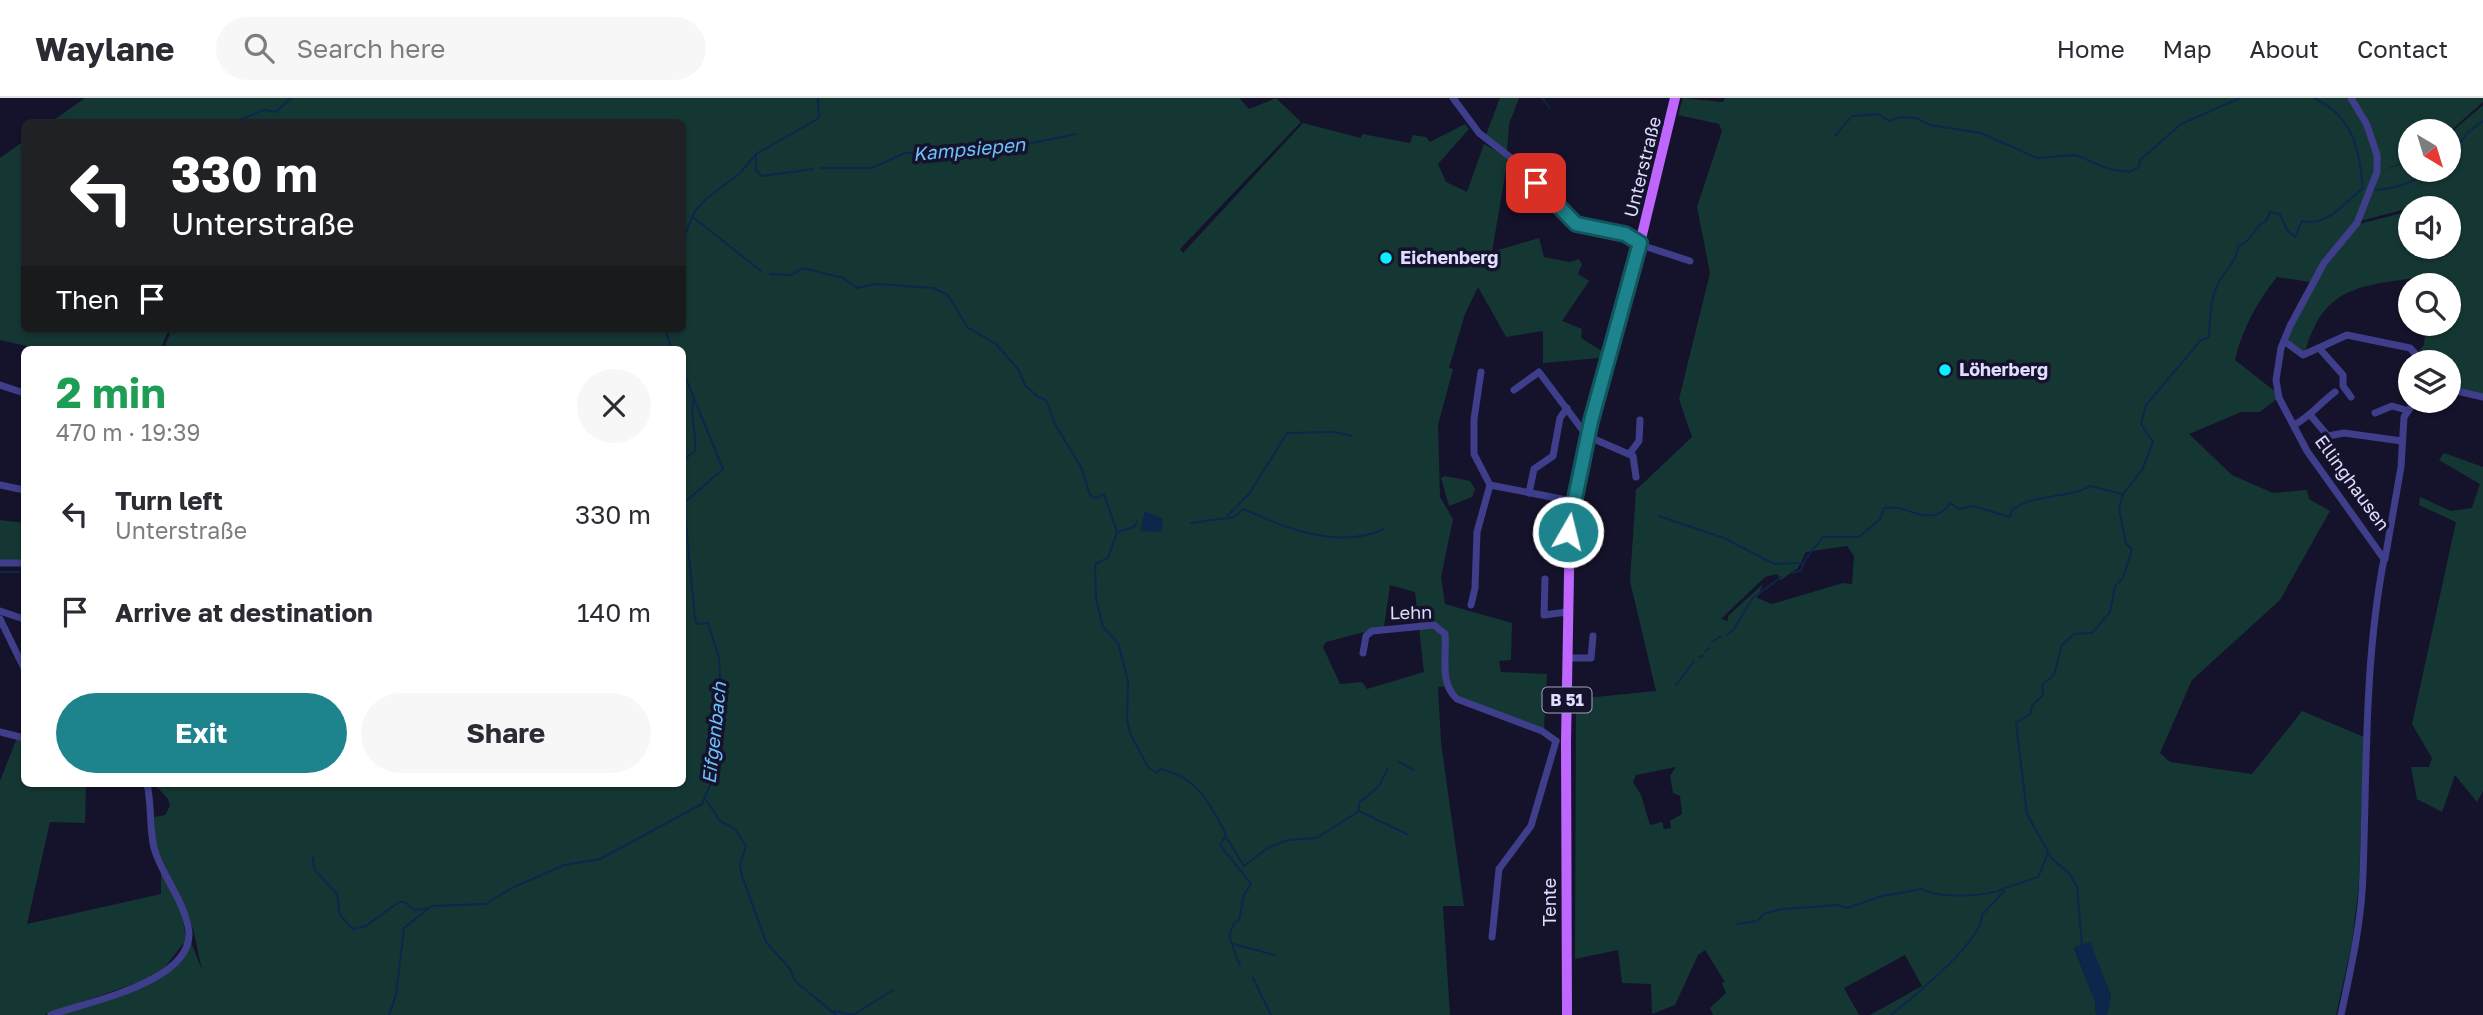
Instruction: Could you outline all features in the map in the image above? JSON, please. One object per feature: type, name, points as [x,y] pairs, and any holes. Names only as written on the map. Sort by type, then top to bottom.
[{"type":"main road","name":"Unterstraße","points":[[1566,788],[1561,741],[1567,658],[1568,539],[1572,501],[1675,98]]},
{"type":"main road","name":"Tente","points":[[1566,788],[1567,1015]]},
{"type":"street","name":"Unterstraße","points":[[1453,98],[1479,133],[1510,156],[1576,224],[1625,234],[1640,243],[1690,261]]},
{"type":"street","points":[[2351,98],[2367,125],[2377,155],[2377,172],[2357,223],[2312,283],[2284,341],[2303,355],[2338,337],[2354,336],[2412,350]]},
{"type":"street","name":"Ellinghausen","points":[[2284,341],[2276,369],[2278,398],[2319,469],[2385,559]]},
{"type":"street","points":[[2319,348],[2343,375],[2343,386],[2351,397]]},
{"type":"street","points":[[1471,605],[1477,532],[1490,485],[1474,454],[1474,419],[1481,372]]},
{"type":"street","points":[[1514,390],[1539,372],[1587,436],[1630,453],[1636,461],[1636,477]]},
{"type":"street","points":[[0,385],[21,392]]},
{"type":"street","name":"Ellinghausen","points":[[2294,425],[2311,416],[2334,391]]},
{"type":"street","points":[[2461,392],[2483,397]]},
{"type":"street","points":[[2375,413],[2392,406],[2398,408]]},
{"type":"street","points":[[1529,493],[1534,469],[1553,456],[1560,418],[1567,408]]},
{"type":"street","name":"Ellinghausen","points":[[2342,1015],[2358,935],[2374,621],[2399,480],[2406,413]]},
{"type":"street","name":"Ellinghausen","points":[[2311,416],[2328,436],[2344,433],[2402,441]]},
{"type":"street","points":[[1630,453],[1639,441],[1640,420]]},
{"type":"street","points":[[0,485],[21,489]]},
{"type":"street","points":[[1490,485],[1572,501]]},
{"type":"street","points":[[0,563],[21,563]]},
{"type":"street","points":[[1545,579],[1544,615],[1567,612]]},
{"type":"street","points":[[0,611],[21,618]]},
{"type":"street","points":[[0,619],[21,662]]},
{"type":"street","name":"Lehn","points":[[1363,653],[1366,636],[1372,631],[1434,625],[1445,634],[1445,679],[1449,692],[1457,699],[1542,731],[1561,741]]},
{"type":"street","points":[[1567,658],[1591,658],[1593,636]]},
{"type":"street","points":[[0,732],[21,737]]},
{"type":"street","points":[[1492,937],[1499,869],[1531,826],[1561,741]]},
{"type":"street","points":[[51,1015],[147,983],[169,967],[187,944],[189,931],[186,917],[153,845],[147,787]]},
{"type":"green space","points":[[85,98],[1239,98],[1249,109],[1276,98],[1301,122],[1180,249],[1183,253],[1303,123],[1361,138],[1362,134],[1410,143],[1413,135],[1426,137],[1430,142],[1465,124],[1469,129],[1438,164],[1446,182],[1467,192],[1484,144],[1508,158],[1492,252],[1539,238],[1544,257],[1570,262],[1579,259],[1582,264],[1578,274],[1589,281],[1562,321],[1582,329],[1581,338],[1602,351],[1600,358],[1543,363],[1543,331],[1506,337],[1478,287],[1465,314],[1449,368],[1453,369],[1438,425],[1440,497],[1453,519],[1441,577],[1445,604],[1512,623],[1511,660],[1499,661],[1501,672],[1547,674],[1544,729],[1459,698],[1450,686],[1438,687],[1441,743],[1464,906],[1443,906],[1450,1015],[59,1015],[134,991],[152,982],[181,958],[191,942],[202,970],[193,929],[155,843],[154,817],[165,815],[170,806],[168,799],[157,787],[686,787],[686,346],[165,346],[170,333],[686,333],[686,119],[55,119]],"holes":[[[1390,585],[1415,592],[1424,672],[1367,689],[1362,682],[1340,684],[1323,647],[1326,642],[1384,627]]]},
{"type":"green space","points":[[1500,98],[1519,98],[1509,124],[1507,151],[1486,135]]},
{"type":"green space","points":[[1683,98],[1723,102],[1725,98],[2483,98],[2483,102],[2461,121],[2461,119],[2398,119],[2398,164],[2377,173],[2398,165],[2398,182],[2461,182],[2461,124],[2483,105],[2483,396],[2461,390],[2461,350],[2420,350],[2424,345],[2425,336],[2461,336],[2461,273],[2398,273],[2398,281],[2347,293],[2334,301],[2322,314],[2305,353],[2290,344],[2288,337],[2323,270],[2359,224],[2398,214],[2398,259],[2461,259],[2461,196],[2398,196],[2398,211],[2356,222],[2310,282],[2277,277],[2251,316],[2235,360],[2277,393],[2278,398],[2260,412],[2241,412],[2189,434],[2232,475],[2273,493],[2307,490],[2309,499],[2330,511],[2280,600],[2192,680],[2160,753],[2170,762],[2252,774],[2302,711],[2364,737],[2359,883],[2352,943],[2336,1015],[2107,1015],[2111,996],[2090,943],[2074,948],[2095,1001],[2096,1015],[1870,1015],[1922,986],[1905,955],[1844,988],[1859,1015],[1713,1015],[1710,1008],[1726,993],[1722,983],[1725,982],[1705,950],[1698,955],[1675,1005],[1652,1014],[1651,984],[1622,983],[1618,950],[1575,959],[1576,699],[1656,691],[1630,581],[1636,490],[1692,437],[1679,399],[1710,273],[1697,207],[1722,131],[1719,124],[1678,115]],"holes":[[[1847,546],[1854,556],[1852,584],[1843,583],[1772,604],[1757,598],[1763,584],[1728,616],[1728,621],[1721,619],[1765,577],[1777,574],[1781,580],[1798,568],[1806,552]],[[1676,767],[1670,776],[1673,793],[1680,796],[1682,814],[1670,821],[1671,828],[1664,829],[1662,822],[1650,825],[1641,795],[1633,782],[1636,775]]]},
{"type":"green space","points":[[21,143],[21,333],[167,333],[162,346],[26,346],[0,340],[0,158]]},
{"type":"green space","points":[[2444,453],[2483,467],[2483,791],[2477,802],[2455,775],[2442,812],[2417,799],[2411,767],[2429,767],[2432,758],[2412,724],[2456,522],[2419,505],[2420,497],[2451,511],[2472,508],[2480,484],[2439,460]]},
{"type":"green space","points":[[1445,476],[1470,481],[1475,489],[1472,497],[1449,506],[1441,478]]},
{"type":"green space","points":[[0,520],[21,523],[21,561],[0,561]]},
{"type":"green space","points":[[17,738],[21,739],[21,787],[86,787],[85,823],[50,822],[27,924],[161,894],[161,871],[182,913],[186,940],[165,967],[148,979],[44,1015],[0,1015],[0,781]]},
{"type":"water","points":[[1145,511],[1163,519],[1161,532],[1140,531]]},
{"type":"water","points":[[2090,942],[2111,996],[2107,1015],[2096,1015],[2095,1001],[2074,947]]},
{"type":"waterway","points":[[242,119],[264,110],[276,112],[291,98]]},
{"type":"waterway","name":"Eifgenbach","points":[[686,232],[695,211],[740,173],[756,154],[819,118],[818,98]]},
{"type":"waterway","points":[[1542,98],[1550,108]]},
{"type":"waterway","points":[[1835,136],[1852,116],[1878,114],[1889,121],[1900,117],[1916,118],[1930,125],[1981,133],[2037,158],[2076,155],[2109,169],[2129,172],[2139,167],[2140,160],[2181,124],[2240,98]]},
{"type":"waterway","points":[[2082,945],[2077,887],[2070,874],[2052,859],[2027,814],[2016,723],[2030,714],[2032,706],[2043,695],[2042,685],[2054,675],[2062,645],[2074,634],[2092,633],[2110,612],[2115,586],[2123,578],[2132,549],[2126,544],[2119,508],[2123,494],[2142,470],[2153,442],[2141,424],[2146,405],[2201,340],[2209,337],[2215,292],[2235,257],[2238,246],[2246,242],[2266,221],[2270,212],[2280,214],[2287,230],[2295,237],[2302,221],[2311,222],[2328,217],[2363,188],[2352,135],[2338,114],[2314,98]]},
{"type":"waterway","points":[[2461,141],[2468,132],[2483,121]]},
{"type":"waterway","name":"Kampsiepen","points":[[821,168],[872,168],[905,153],[965,151],[1004,143],[1013,147],[1076,134]]},
{"type":"waterway","name":"Kampsiepen","points":[[756,154],[756,170],[762,176],[813,169]]},
{"type":"waterway","points":[[2376,190],[2410,182]]},
{"type":"waterway","points":[[694,218],[761,271]]},
{"type":"waterway","points":[[770,274],[791,275],[803,268],[843,278],[857,288],[875,284],[933,288],[948,295],[967,327],[996,344],[1018,369],[1025,385],[1038,397],[1046,400],[1055,424],[1082,469],[1090,496],[1096,498],[1104,494],[1117,532],[1108,558],[1095,564],[1096,599],[1103,627],[1118,643],[1128,681],[1127,719],[1130,733],[1148,767],[1157,773],[1160,769],[1173,773],[1201,793],[1226,835],[1220,845],[1251,884],[1244,895],[1239,920],[1234,923],[1229,936],[1240,966]]},
{"type":"waterway","name":"Eifgenbach","points":[[666,333],[671,346]]},
{"type":"waterway","name":"Eifgenbach","points":[[686,379],[723,469],[686,501]]},
{"type":"waterway","points":[[686,458],[695,451],[692,412],[694,399]]},
{"type":"waterway","points":[[1228,515],[1249,494],[1287,433],[1335,432],[1352,436]]},
{"type":"waterway","points":[[1792,573],[1801,570],[1805,560],[1823,537],[1859,537],[1880,519],[1884,508],[1893,507],[1928,516],[1943,511],[1950,503],[1959,509],[1973,506],[2010,517],[2011,511],[2028,501],[2070,493],[2090,486],[2122,494]]},
{"type":"waterway","points":[[1191,523],[1234,517],[1244,509],[1294,529],[1331,537],[1367,535],[1384,529]]},
{"type":"waterway","points":[[1659,516],[1724,538],[1774,564],[1802,563]]},
{"type":"waterway","points":[[1118,532],[1134,527],[1137,522]]},
{"type":"waterway","name":"Eifgenbach","points":[[389,1015],[396,995],[404,928],[432,906],[486,904],[510,889],[564,865],[600,859],[702,804],[713,778],[721,691],[719,658],[708,623],[697,624],[695,618],[686,524]]},
{"type":"waterway","points":[[0,572],[21,572]]},
{"type":"waterway","points":[[1727,635],[1734,629],[1752,599],[1781,577]]},
{"type":"waterway","points":[[1712,642],[1721,636]]},
{"type":"waterway","points":[[1706,651],[1709,648]]},
{"type":"waterway","points":[[1699,657],[1703,656]]},
{"type":"waterway","points":[[1676,685],[1694,661]]},
{"type":"waterway","points":[[1399,762],[1414,770]]},
{"type":"waterway","points":[[1226,837],[1244,866],[1269,847],[1288,840],[1317,838],[1359,811],[1359,803],[1379,786],[1388,768]]},
{"type":"waterway","points":[[706,800],[720,821],[735,829],[746,846],[740,865],[742,876],[766,942],[790,969],[795,981],[836,1015]]},
{"type":"waterway","points":[[1361,812],[1407,834]]},
{"type":"waterway","points":[[2008,887],[2038,877],[2048,853]]},
{"type":"waterway","points":[[313,858],[314,869],[337,894],[340,915],[353,929],[366,926],[399,902],[405,902],[414,910],[429,908]]},
{"type":"waterway","points":[[1737,924],[1757,921],[1765,913],[1783,909],[1838,905],[1847,908],[1882,896],[1922,889],[1964,896],[1989,893],[2007,887]]},
{"type":"waterway","points":[[1891,1015],[1959,954],[1971,940],[1982,915],[2004,891]]},
{"type":"waterway","points":[[1233,944],[1275,955]]},
{"type":"waterway","points":[[1253,978],[1271,1015]]},
{"type":"waterway","points":[[853,1015],[893,990]]},
{"type":"waterway","points":[[834,1011],[853,1015]]},
{"type":"place","name":"Eichenberg","points":[[1386,258]]},
{"type":"place","name":"Löherberg","points":[[1945,370]]},
{"type":"route","points":[[1536,183],[1576,224],[1587,229],[1625,234],[1640,243],[1580,465],[1568,532]]}]
